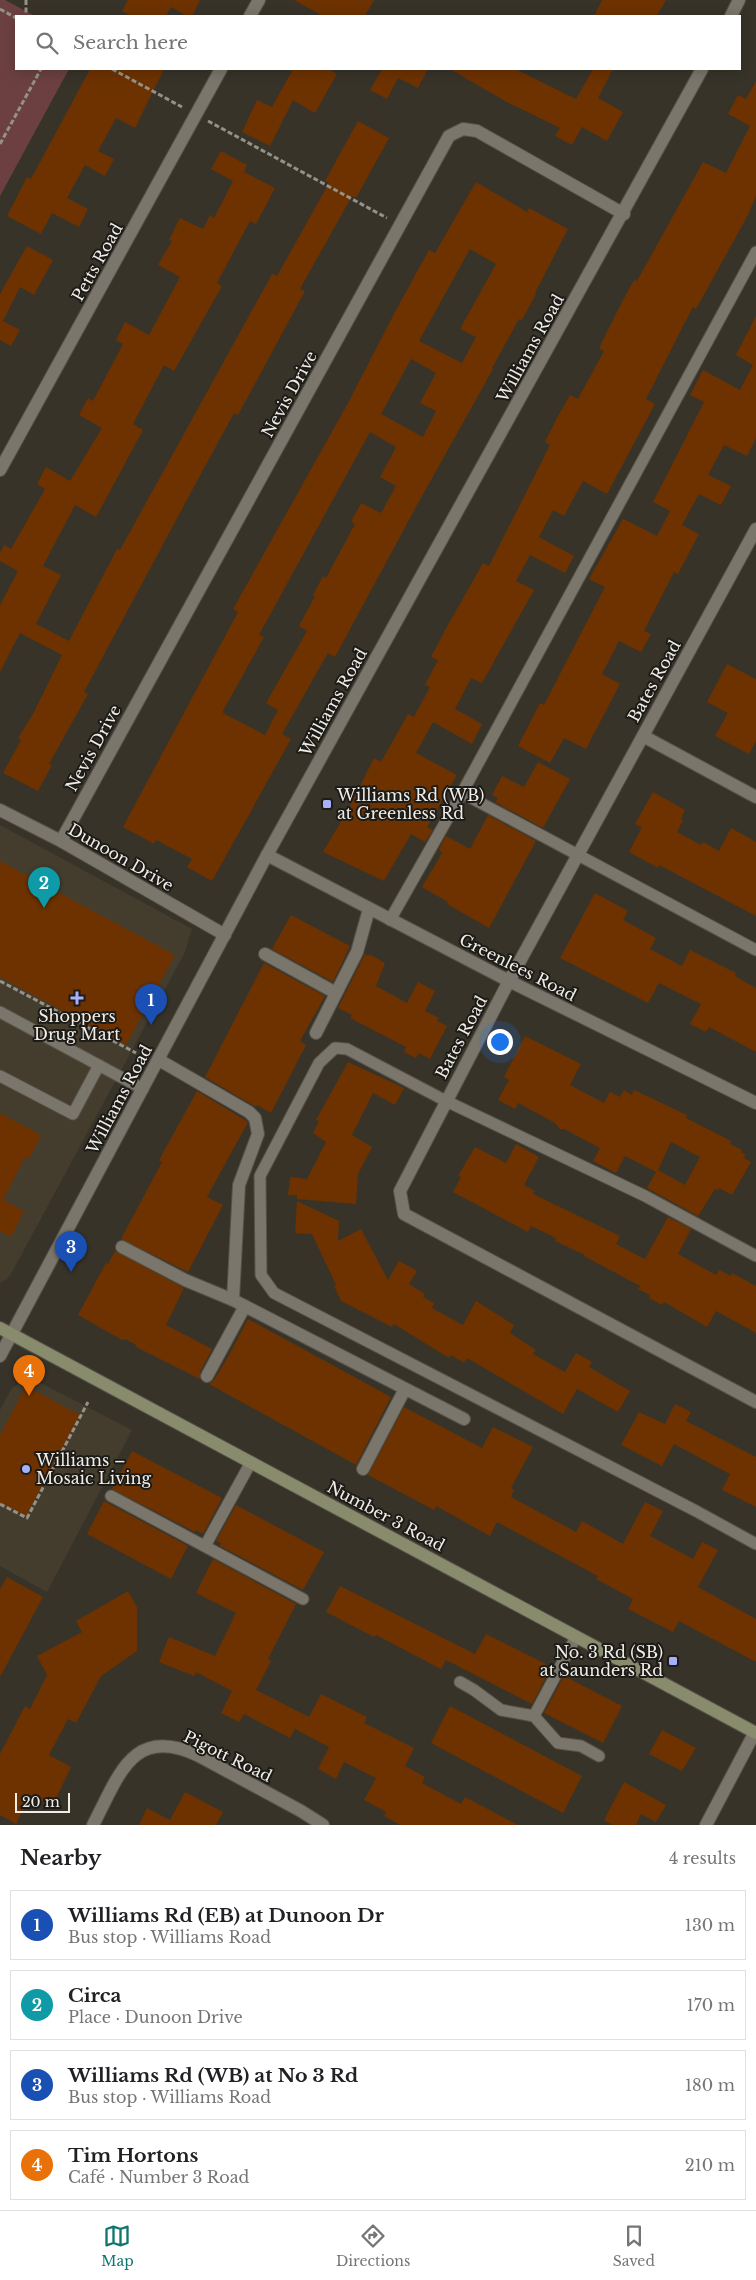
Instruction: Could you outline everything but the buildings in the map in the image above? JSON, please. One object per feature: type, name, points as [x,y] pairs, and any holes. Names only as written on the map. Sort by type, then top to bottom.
[{"type":"main road","name":"Number 3 Road","points":[[6,1331],[755,1733]]},
{"type":"street","points":[[251,15],[259,0]]},
{"type":"street","points":[[732,15],[739,0]]},
{"type":"street","name":"Petts Road","points":[[0,470],[220,70]]},
{"type":"street","name":"Williams Road","points":[[0,1356],[6,1331],[159,1060],[267,855],[624,214],[701,70]]},
{"type":"street","name":"Nevis Drive","points":[[60,841],[449,136],[463,129],[477,131],[624,214]]},
{"type":"street","name":"Bates Road","points":[[756,529],[577,854],[400,1191],[404,1214],[756,1402]]},
{"type":"street","points":[[643,736],[755,794]]},
{"type":"street","name":"Dunoon Drive","points":[[0,810],[60,841],[225,935]]},
{"type":"street","name":"Greenlees Road","points":[[267,855],[509,981],[756,1103]]},
{"type":"street","points":[[316,1033],[358,952],[370,910]]},
{"type":"street","points":[[265,954],[336,993]]},
{"type":"street","points":[[159,1060],[249,1112],[255,1118],[258,1125],[256,1142],[239,1185],[233,1300]]},
{"type":"street","points":[[122,1247],[185,1280],[245,1306],[464,1420]]},
{"type":"street","points":[[207,1376],[245,1306]]},
{"type":"street","points":[[363,1468],[405,1389]]},
{"type":"street","points":[[706,1825],[755,1733]]},
{"type":"street","name":"Pigott Road","points":[[93,1825],[128,1762],[139,1751],[164,1746],[187,1751],[199,1756],[301,1811],[323,1825]]},
{"type":"lane","points":[[390,920],[462,793],[756,252]]},
{"type":"lane","points":[[462,793],[756,950]]},
{"type":"lane","points":[[0,1012],[143,1089]]},
{"type":"lane","points":[[756,1256],[645,1196],[446,1101],[347,1049],[335,1048],[319,1063],[260,1176],[261,1275],[266,1285],[282,1298],[696,1511],[756,1544]]},
{"type":"lane","points":[[0,1076],[72,1114],[99,1065]]},
{"type":"lane","points":[[206,1546],[250,1462]]},
{"type":"lane","points":[[111,1496],[303,1598]]},
{"type":"lane","points":[[534,1716],[576,1637]]},
{"type":"lane","points":[[460,1682],[501,1710],[534,1716],[558,1743],[581,1746],[599,1756]]},
{"type":"path","points":[[26,0],[26,15]]},
{"type":"path","points":[[0,9],[15,17]]},
{"type":"path","points":[[0,144],[40,70]]},
{"type":"path","points":[[114,70],[190,111]]},
{"type":"path","points":[[203,118],[400,226]]},
{"type":"path","points":[[0,981],[136,1053]]},
{"type":"path","points":[[0,1504],[26,1518],[88,1402]]},
{"type":"shaded area","points":[[0,0],[5,0],[33,15],[15,15],[15,70],[68,70],[0,196]]},
{"type":"shaded area","points":[[0,825],[192,929],[184,954],[12,1272],[7,1279],[0,1283]]},
{"type":"shaded area","points":[[31,1378],[132,1430],[47,1592],[0,1566],[0,1410],[12,1388]]},
{"type":"place","name":"Williams Rd (WB) at Greenless Rd","points":[[327,804]]},
{"type":"place","name":"Circa","points":[[44,908]]},
{"type":"place","name":"Shoppers Drug Mart","points":[[77,998]]},
{"type":"place","name":"Williams Rd (EB) at Dunoon Dr","points":[[151,1025]]},
{"type":"place","name":"Williams Rd (WB) at No 3 Rd","points":[[71,1272]]},
{"type":"place","name":"Tim Hortons","points":[[29,1396]]},
{"type":"place","name":"Williams – Mosaic Living","points":[[26,1469]]},
{"type":"place","name":"No. 3 Rd (SB) at Saunders Rd","points":[[673,1661]]}]
